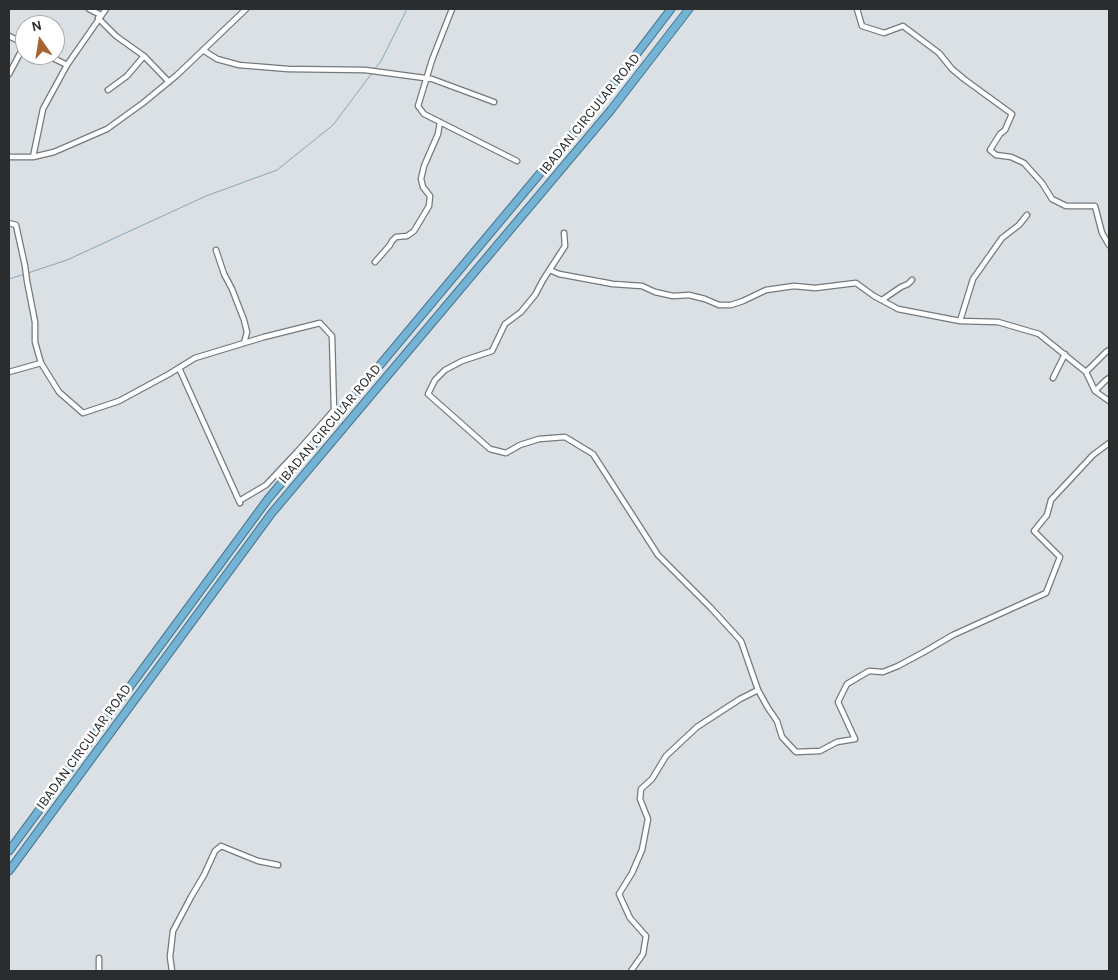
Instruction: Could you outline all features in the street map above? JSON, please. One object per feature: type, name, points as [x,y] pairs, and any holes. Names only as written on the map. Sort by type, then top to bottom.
[{"type":"highway","name":"IBADAN CIRCULAR ROAD","points":[[9,851],[268,499],[597,105],[671,9]]},
{"type":"highway","name":"IBADAN CIRCULAR ROAD","points":[[9,871],[271,514],[611,110],[689,9]]},
{"type":"street","points":[[89,9],[100,17],[116,36],[144,56],[169,82]]},
{"type":"street","points":[[33,157],[43,109],[67,65],[106,9]]},
{"type":"street","points":[[9,157],[33,157],[54,152],[107,129],[143,104],[169,82],[246,9]]},
{"type":"street","points":[[452,9],[432,60],[418,106],[424,114],[517,161]]},
{"type":"street","points":[[857,9],[862,26],[884,33],[903,26],[939,53],[952,69],[964,79],[1012,114],[1005,130],[1000,134],[990,150],[996,155],[1011,157],[1024,163],[1042,183],[1052,198],[1066,206],[1095,206],[1102,234],[1109,245]]},
{"type":"street","points":[[203,50],[217,59],[239,65],[288,69],[365,70],[427,78],[494,102]]},
{"type":"street","points":[[108,90],[127,76],[144,56]]},
{"type":"street","points":[[9,74],[15,63]]},
{"type":"street","points":[[375,262],[396,237],[407,236],[414,230],[429,206],[430,196],[423,187],[421,179],[424,166],[438,134],[440,122]]},
{"type":"street","points":[[960,321],[973,279],[1002,238],[1019,225],[1027,215]]},
{"type":"street","points":[[9,223],[16,225],[35,322],[36,342],[42,364],[59,392],[83,413],[119,401],[195,358],[320,323],[332,336],[334,410],[266,485],[240,502],[178,368]]},
{"type":"street","points":[[564,233],[565,246],[535,295],[521,312],[505,324],[492,351],[462,361],[446,370],[435,380],[428,394],[490,449],[506,453],[520,445],[538,439],[565,437],[593,454],[658,555],[741,641],[758,690],[776,721],[782,737],[796,752],[820,751],[837,742],[855,739],[838,702],[847,684],[869,671],[883,672],[898,666],[952,635],[1046,593],[1060,557],[1034,531],[1047,515],[1051,500],[1093,456],[1109,443]]},
{"type":"street","points":[[216,250],[244,320],[247,332],[244,343]]},
{"type":"street","points":[[550,270],[558,274],[613,284],[642,286],[655,292],[673,296],[690,296],[705,299],[719,305],[731,305],[766,290],[794,286],[815,288],[856,283],[898,309],[960,321],[998,322],[1039,334],[1086,372],[1095,391],[1109,401]]},
{"type":"street","points":[[882,300],[912,280]]},
{"type":"street","points":[[1086,372],[1109,350]]},
{"type":"street","points":[[1053,378],[1065,354]]},
{"type":"street","points":[[9,372],[42,364]]},
{"type":"street","points":[[1095,391],[1109,378]]},
{"type":"street","points":[[631,971],[643,954],[646,936],[630,918],[619,894],[632,873],[642,850],[648,819],[640,798],[641,789],[652,779],[666,756],[697,727],[732,704],[758,690]]},
{"type":"street","points":[[172,971],[170,957],[173,931],[215,851],[221,846],[258,860],[278,865]]},
{"type":"street","points":[[99,958],[99,971]]},
{"type":"waterway","points":[[374,70],[381,61],[407,9]]},
{"type":"waterway","points":[[28,273],[67,260],[206,196],[277,170],[333,125],[372,73]]},
{"type":"waterway","points":[[9,279],[25,274]]}]
